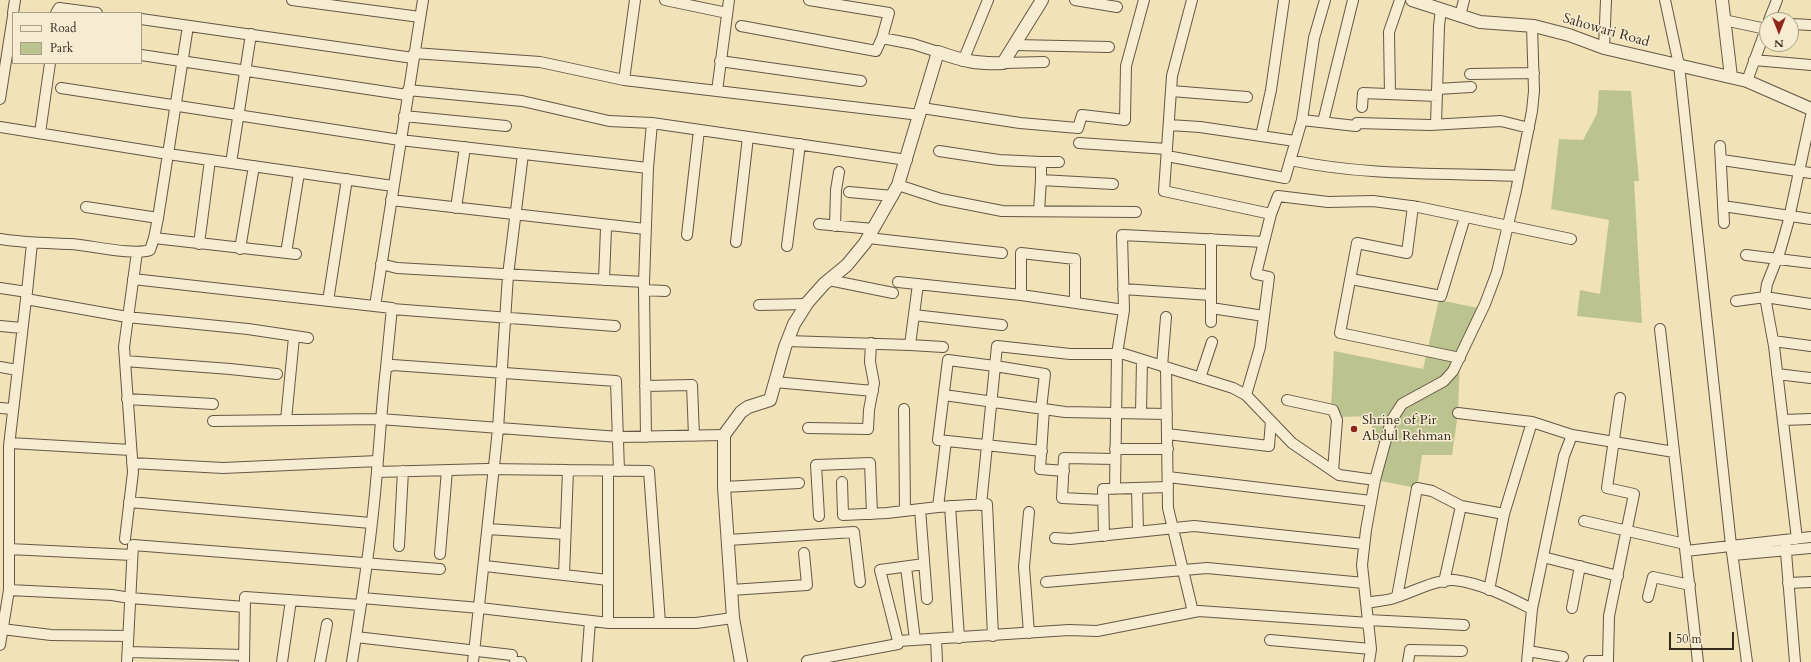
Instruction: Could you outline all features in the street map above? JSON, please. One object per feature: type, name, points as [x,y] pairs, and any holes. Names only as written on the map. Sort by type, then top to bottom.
[{"type":"street","points":[[13,12],[16,0]]},
{"type":"street","points":[[298,0],[420,17]]},
{"type":"street","points":[[375,306],[392,186],[423,0]]},
{"type":"street","points":[[624,80],[634,0]]},
{"type":"street","points":[[665,0],[727,13]]},
{"type":"street","points":[[717,91],[729,0]]},
{"type":"street","points":[[741,26],[876,51],[882,38],[888,13],[840,2],[809,0]]},
{"type":"street","points":[[963,61],[988,0]]},
{"type":"street","points":[[1003,63],[1015,46],[1042,0]]},
{"type":"street","points":[[1074,0],[1117,7]]},
{"type":"street","points":[[142,19],[414,55],[540,62],[624,80],[717,91],[1078,128],[1082,115],[1125,120],[1126,66],[1144,0]]},
{"type":"street","points":[[1192,0],[1172,76],[1164,191],[1271,214]]},
{"type":"street","points":[[1261,136],[1271,90],[1284,0]]},
{"type":"street","points":[[1079,143],[1167,153],[1285,178],[1302,120],[1314,38],[1325,0]]},
{"type":"street","points":[[1323,122],[1353,0]]},
{"type":"street","points":[[1390,94],[1390,32],[1400,0]]},
{"type":"street","points":[[1460,16],[1464,0]]},
{"type":"street","points":[[1604,48],[1606,0]]},
{"type":"street","points":[[1665,0],[1679,65],[1732,550],[1747,662]]},
{"type":"street","points":[[1722,0],[1731,77]]},
{"type":"street","points":[[1772,12],[1777,0]]},
{"type":"street","name":"Sahowari Road","points":[[1418,1],[1480,22],[1532,26],[1569,35],[1604,48],[1747,81],[1811,109]]},
{"type":"street","points":[[57,12],[59,8],[89,12]]},
{"type":"street","points":[[1436,124],[1441,9]]},
{"type":"street","points":[[1724,20],[1759,24]]},
{"type":"street","points":[[0,99],[12,21]]},
{"type":"street","points":[[1799,24],[1811,25]]},
{"type":"street","points":[[0,239],[32,244],[71,244],[137,252],[150,250],[158,218],[188,26]]},
{"type":"street","points":[[1369,662],[1371,649],[1362,565],[1370,501],[1375,480],[1391,421],[1402,404],[1444,381],[1453,371],[1485,304],[1497,272],[1520,176],[1529,128],[1534,91],[1532,26]]},
{"type":"street","points":[[231,163],[251,34]]},
{"type":"street","points":[[882,38],[913,44],[963,61],[982,64],[1044,62]]},
{"type":"street","points":[[1015,46],[1109,47]]},
{"type":"street","points":[[1747,81],[1759,47]]},
{"type":"street","points":[[741,662],[733,618],[724,487],[724,435],[741,412],[748,407],[770,400],[787,341],[794,324],[807,304],[829,280],[847,265],[870,234],[893,196],[907,160],[938,52]]},
{"type":"street","points":[[142,55],[407,93],[522,102],[610,121],[652,124],[699,130],[907,160]]},
{"type":"street","points":[[1754,60],[1811,65]]},
{"type":"street","points":[[720,61],[861,81]]},
{"type":"street","points":[[40,134],[50,64]]},
{"type":"street","points":[[1470,74],[1534,73]]},
{"type":"street","points":[[1362,107],[1364,93],[1390,94],[1437,92],[1471,87]]},
{"type":"street","points":[[61,88],[400,140],[648,168]]},
{"type":"street","points":[[1171,92],[1247,97]]},
{"type":"street","points":[[404,116],[506,126]]},
{"type":"street","points":[[1797,539],[1773,342],[1765,297],[1767,284],[1790,216],[1798,171],[1811,116]]},
{"type":"street","points":[[1302,120],[1356,126],[1357,123],[1436,124],[1501,121],[1529,128]]},
{"type":"street","points":[[646,437],[644,286],[645,229],[652,124]]},
{"type":"street","points":[[1169,125],[1200,127],[1295,141]]},
{"type":"street","points":[[0,127],[168,154],[392,186]]},
{"type":"street","points":[[687,235],[699,130]]},
{"type":"street","points":[[736,242],[748,137]]},
{"type":"street","points":[[786,246],[800,144]]},
{"type":"street","points":[[1720,146],[1722,160],[1724,223]]},
{"type":"street","points":[[456,208],[465,147]]},
{"type":"street","points":[[939,151],[999,160],[1059,162]]},
{"type":"street","points":[[473,662],[485,566],[498,429],[508,275],[523,154]]},
{"type":"street","points":[[199,244],[210,160]]},
{"type":"street","points":[[1290,160],[1310,164],[1388,171],[1520,176]]},
{"type":"street","points":[[1722,160],[1811,173]]},
{"type":"street","points":[[1039,212],[1041,162]]},
{"type":"street","points":[[240,249],[254,166]]},
{"type":"street","points":[[836,226],[836,190],[839,172]]},
{"type":"street","points":[[286,253],[299,173]]},
{"type":"street","points":[[328,301],[347,180]]},
{"type":"street","points":[[1041,180],[1113,184]]},
{"type":"street","points":[[898,185],[941,199],[1002,211],[1136,212]]},
{"type":"street","points":[[849,192],[893,196]]},
{"type":"street","points":[[1246,395],[1260,347],[1269,277],[1256,274],[1271,214],[1278,196],[1328,202],[1373,201],[1412,206],[1571,239]]},
{"type":"street","points":[[390,200],[645,229]]},
{"type":"street","points":[[1412,206],[1407,253],[1357,243],[1340,334],[1460,358]]},
{"type":"street","points":[[1723,206],[1811,219]]},
{"type":"street","points":[[86,207],[158,218]]},
{"type":"street","points":[[1351,279],[1441,296],[1465,217]]},
{"type":"street","points":[[819,224],[836,226],[870,234],[1002,254]]},
{"type":"street","points":[[604,280],[606,228]]},
{"type":"street","points":[[1115,489],[1117,354],[1124,310],[1122,235],[1264,242]]},
{"type":"street","points":[[154,238],[240,249],[296,254]]},
{"type":"street","points":[[1211,239],[1211,322]]},
{"type":"street","points":[[0,645],[9,590],[10,443],[32,244]]},
{"type":"street","points":[[125,539],[132,463],[124,347],[137,252]]},
{"type":"street","points":[[1021,295],[1021,254],[1075,259],[1075,303]]},
{"type":"street","points":[[1746,255],[1811,263]]},
{"type":"street","points":[[381,264],[397,268],[604,280],[665,291]]},
{"type":"street","points":[[133,279],[392,309],[615,326]]},
{"type":"street","points":[[829,280],[893,293]]},
{"type":"street","points":[[898,282],[1021,295],[1124,310]]},
{"type":"street","points":[[910,345],[918,284]]},
{"type":"street","points":[[0,288],[127,317],[248,329],[308,338]]},
{"type":"street","points":[[1123,289],[1211,295]]},
{"type":"street","points":[[1736,301],[1765,297],[1811,304]]},
{"type":"street","points":[[759,305],[807,304]]},
{"type":"street","points":[[1211,308],[1264,316]]},
{"type":"street","points":[[352,662],[377,472],[380,419],[392,309]]},
{"type":"street","points":[[914,314],[1002,325]]},
{"type":"street","points":[[1166,317],[1164,367],[1168,449],[1168,508],[1193,612]]},
{"type":"street","points":[[0,326],[22,328]]},
{"type":"street","points":[[1660,329],[1698,662]]},
{"type":"street","points":[[286,420],[294,336]]},
{"type":"street","points":[[787,341],[943,347]]},
{"type":"street","points":[[1200,378],[1212,342]]},
{"type":"street","points":[[1773,342],[1811,346]]},
{"type":"street","points":[[808,428],[868,429],[874,383],[870,362],[871,344]]},
{"type":"street","points":[[981,505],[997,346],[1070,354],[1124,354],[1233,388],[1246,395],[1292,443],[1339,475],[1375,480]]},
{"type":"street","points":[[1042,451],[938,440],[948,360],[1045,374],[1042,451],[1040,468],[1064,471]]},
{"type":"street","points":[[1141,413],[1142,360]]},
{"type":"street","points":[[125,361],[230,368],[277,374]]},
{"type":"street","points":[[386,368],[393,365],[616,381],[619,471]]},
{"type":"street","points":[[0,367],[17,370]]},
{"type":"street","points":[[1777,374],[1811,378]]},
{"type":"street","points":[[775,382],[872,391]]},
{"type":"street","points":[[645,386],[692,385],[694,436]]},
{"type":"street","points":[[944,395],[1065,412],[1167,414]]},
{"type":"street","points":[[1589,661],[1608,662],[1609,616],[1634,494],[1607,488],[1620,398]]},
{"type":"street","points":[[128,399],[213,404]]},
{"type":"street","points":[[1287,400],[1333,410],[1337,420],[1333,471]]},
{"type":"street","points":[[0,408],[13,409]]},
{"type":"street","points":[[904,409],[905,511]]},
{"type":"street","points":[[1458,413],[1532,422],[1572,435],[1674,452]]},
{"type":"street","points":[[214,421],[380,419],[618,437],[724,435]]},
{"type":"street","points":[[1783,420],[1811,419]]},
{"type":"street","points":[[1167,434],[1269,446],[1271,421]]},
{"type":"street","points":[[1489,590],[1504,514],[1532,422]]},
{"type":"street","points":[[1527,662],[1532,609],[1564,456],[1572,435]]},
{"type":"street","points":[[938,507],[946,441]]},
{"type":"street","points":[[10,443],[131,450]]},
{"type":"street","points":[[1103,500],[1062,498],[1064,458],[1168,449]]},
{"type":"street","points":[[132,463],[223,468],[378,461]]},
{"type":"street","points":[[819,516],[816,465],[870,463],[872,514]]},
{"type":"street","points":[[377,472],[493,469],[649,471],[660,622]]},
{"type":"street","points":[[440,554],[447,470]]},
{"type":"street","points":[[564,575],[568,470]]},
{"type":"street","points":[[399,546],[403,471]]},
{"type":"street","points":[[608,471],[608,623]]},
{"type":"street","points":[[842,482],[843,515],[872,514],[938,507],[987,504],[994,636]]},
{"type":"street","points":[[1104,536],[1102,489],[1137,488],[1168,482],[1370,501]]},
{"type":"street","points":[[724,487],[799,483]]},
{"type":"street","points":[[1137,488],[1138,532]]},
{"type":"street","points":[[1397,597],[1417,488],[1432,491],[1461,506],[1504,514]]},
{"type":"street","points":[[129,502],[371,523]]},
{"type":"street","points":[[950,506],[959,638]]},
{"type":"street","points":[[1444,582],[1461,506]]},
{"type":"street","points":[[920,509],[927,599]]},
{"type":"street","points":[[1029,512],[1024,567],[1029,633]]},
{"type":"street","points":[[1584,521],[1627,531],[1686,548],[1732,550],[1786,550],[1811,548]]},
{"type":"street","points":[[1055,538],[1070,539],[1194,526],[1364,544]]},
{"type":"street","points":[[488,529],[565,534]]},
{"type":"street","points":[[728,540],[854,532],[860,582]]},
{"type":"street","points":[[1732,550],[1785,540],[1811,537]]},
{"type":"street","points":[[1785,540],[1795,662]]},
{"type":"street","points":[[440,569],[132,545],[128,657],[244,658],[245,597],[291,600],[361,601],[480,608],[608,623],[696,623],[733,618]]},
{"type":"street","points":[[9,549],[132,554]]},
{"type":"street","points":[[731,590],[807,585],[804,553]]},
{"type":"street","points":[[1543,556],[1618,576]]},
{"type":"street","points":[[898,641],[880,570],[924,564]]},
{"type":"street","points":[[485,566],[608,580]]},
{"type":"street","points":[[1572,608],[1580,566]]},
{"type":"street","points":[[906,567],[914,640]]},
{"type":"street","points":[[1046,582],[1207,568],[1364,583]]},
{"type":"street","points":[[1648,597],[1653,577],[1690,586]]},
{"type":"street","points":[[1367,603],[1397,597],[1453,580],[1509,597],[1532,609]]},
{"type":"street","points":[[1788,583],[1811,582]]},
{"type":"street","points":[[9,590],[112,595],[130,598],[245,607]]},
{"type":"street","points":[[282,662],[291,600]]},
{"type":"street","points":[[807,661],[898,644],[898,641],[1069,630],[1097,631],[1199,611],[1464,625]]},
{"type":"street","points":[[587,662],[590,621]]},
{"type":"street","points":[[320,662],[327,624]]},
{"type":"street","points":[[2,629],[51,635],[128,636]]},
{"type":"street","points":[[356,637],[474,650],[513,658],[521,662]]},
{"type":"street","points":[[936,639],[937,662]]},
{"type":"street","points":[[1270,640],[1371,649]]},
{"type":"street","points":[[1408,662],[1410,650],[1462,652]]},
{"type":"street","points":[[1528,652],[1563,657]]},
{"type":"green space","points":[[1599,90],[1631,91],[1639,181],[1634,181],[1642,323],[1577,316],[1580,290],[1600,294],[1609,220],[1551,209],[1559,139],[1583,140],[1597,114]]},
{"type":"green space","points":[[1439,300],[1483,309],[1460,358],[1458,413],[1452,455],[1422,455],[1417,488],[1375,480],[1385,443],[1372,441],[1372,416],[1336,417],[1331,410],[1334,351],[1423,369]]},
{"type":"place","name":"Shrine of Pir Abdul Rehman","points":[[1354,429]]}]
